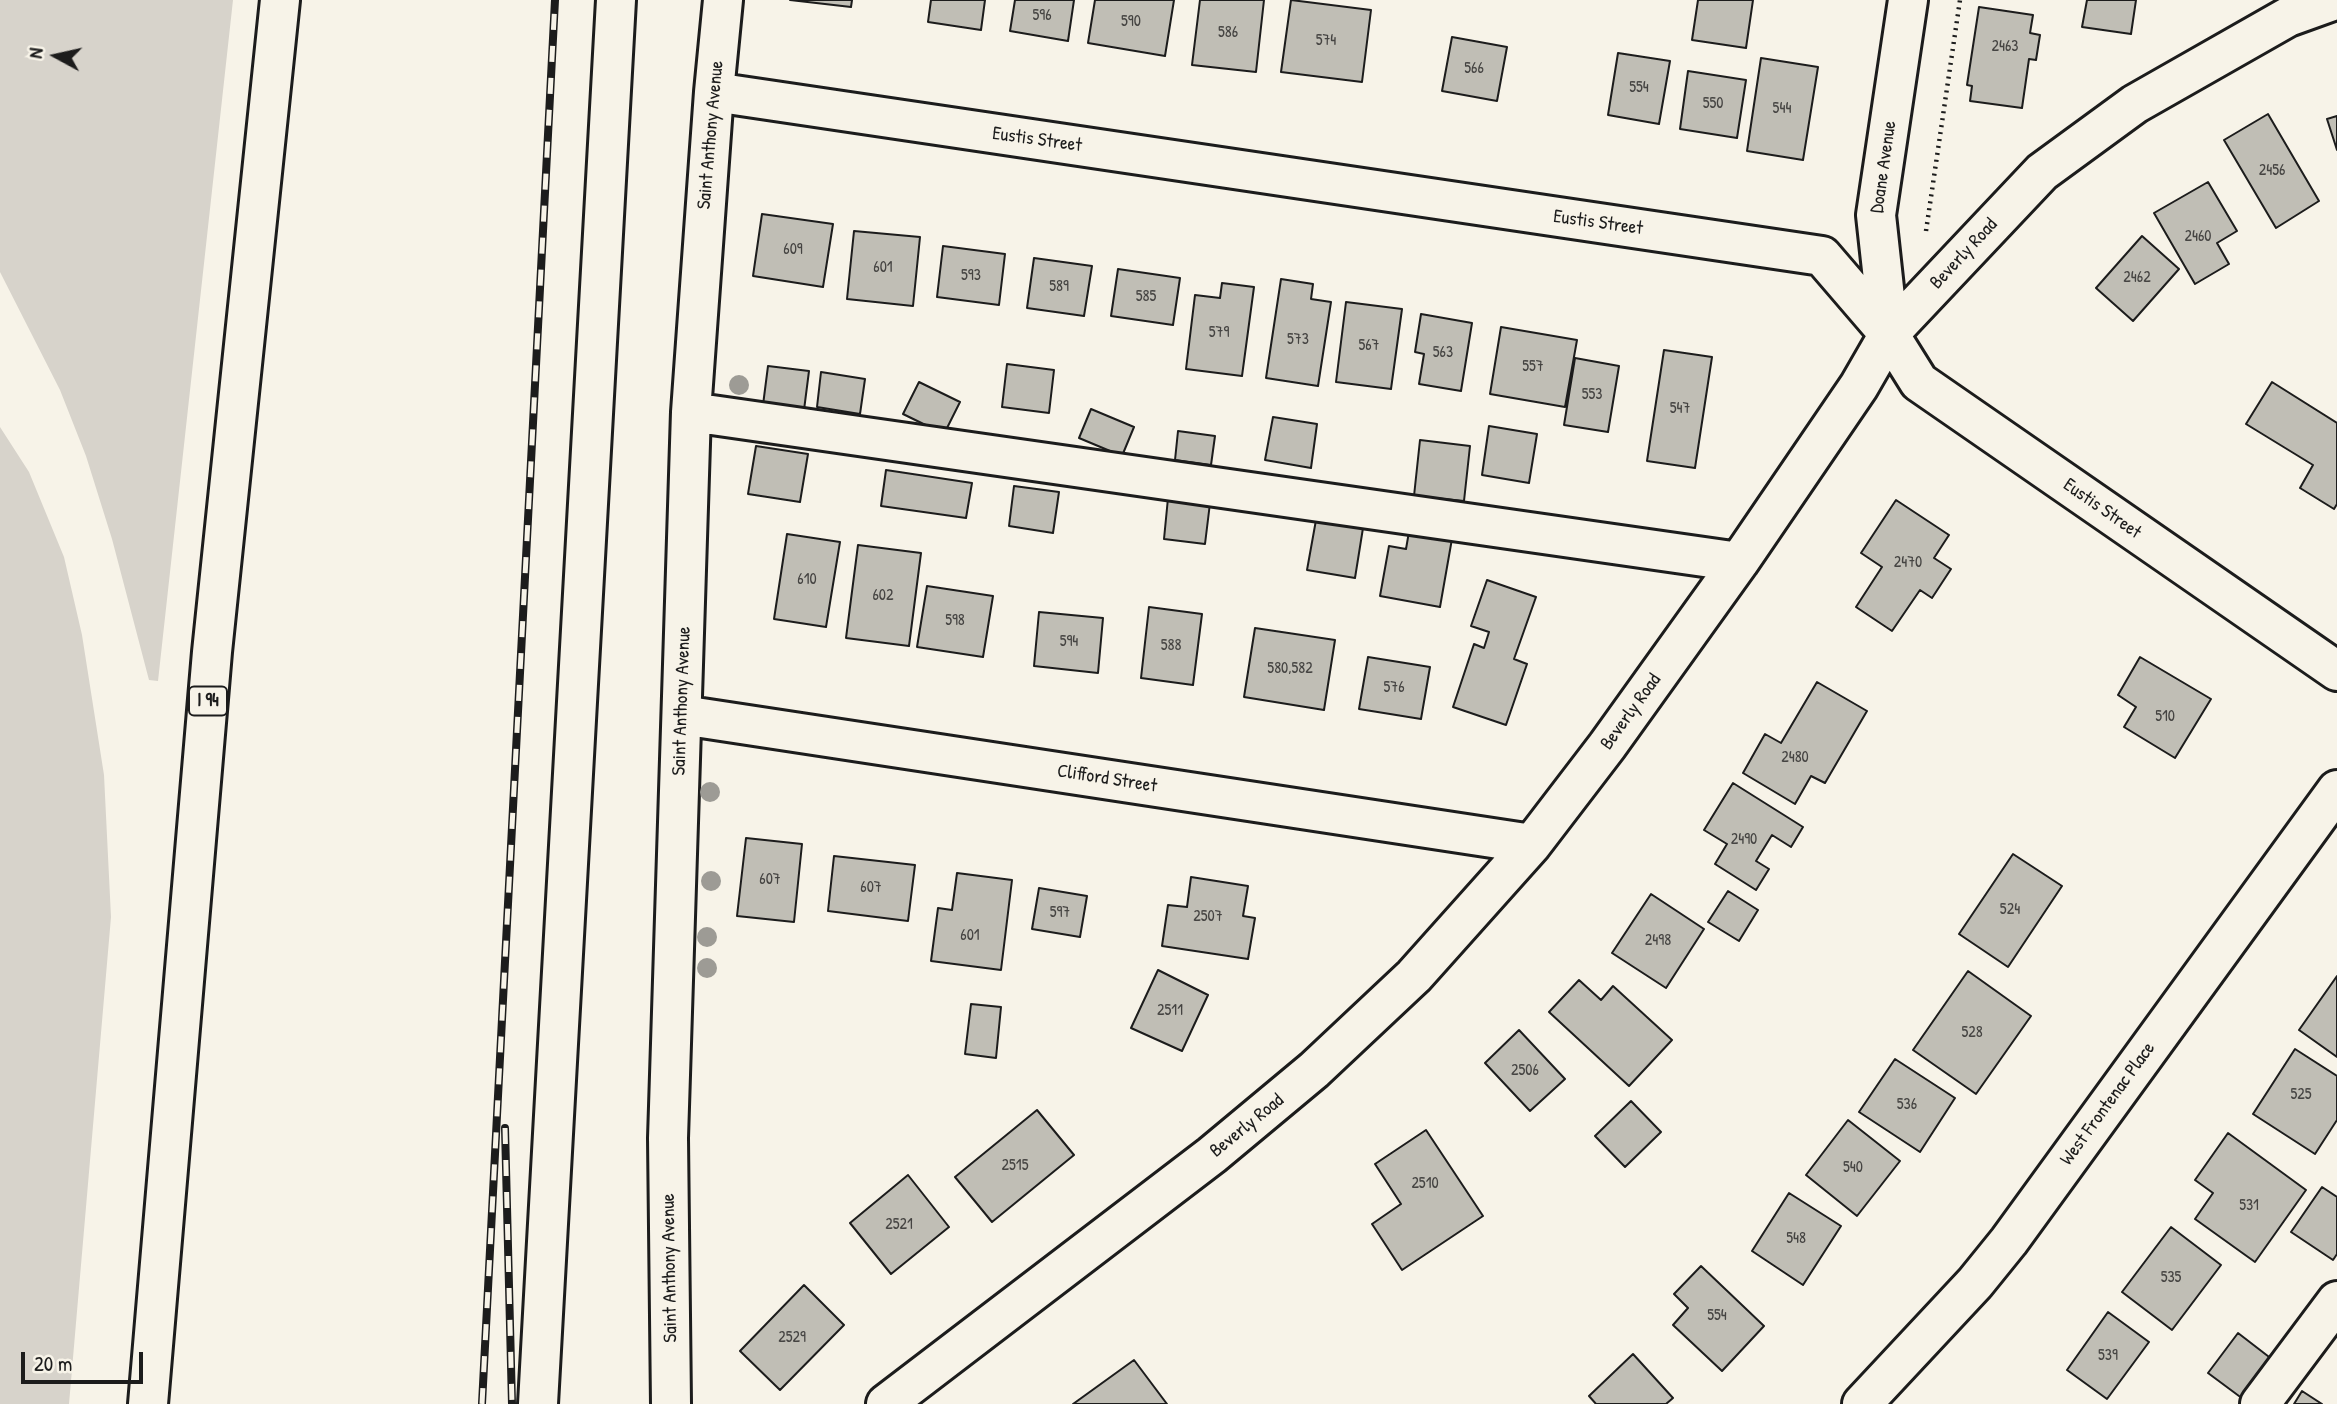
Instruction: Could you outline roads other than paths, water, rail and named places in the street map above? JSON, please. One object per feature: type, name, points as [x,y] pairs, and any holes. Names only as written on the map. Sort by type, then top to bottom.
[{"type":"main road","name":"I 94","points":[[148,1404],[212,652],[280,0]]},
{"type":"main road","points":[[538,1404],[616,0]]},
{"type":"main road","name":"Saint Anthony Avenue","points":[[671,1404],[668,1138],[691,412],[723,0]]},
{"type":"main road","name":"Doane Avenue","points":[[1889,334],[1875,215],[1908,0]]},
{"type":"main road","name":"Beverly Road","points":[[886,1404],[1212,1155],[1314,1070],[1414,976],[1532,844],[1739,562],[1859,386],[1889,334],[2042,172],[2135,104],[2288,17],[2335,0]]},
{"type":"main road","name":"Eustis Street","points":[[714,92],[1822,256],[1889,334],[1919,383],[2337,671]]},
{"type":"main road","points":[[691,412],[1739,562]]},
{"type":"main road","name":"Clifford Street","points":[[682,715],[1532,844]]},
{"type":"main road","name":"West Frontenac Place","points":[[1863,1404],[1975,1283],[2009,1241],[2337,790]]},
{"type":"main road","points":[[2260,1404],[2337,1301]]},
{"type":"railway","points":[[482,1404],[555,0]]},
{"type":"railway","points":[[505,1128],[512,1404]]}]
